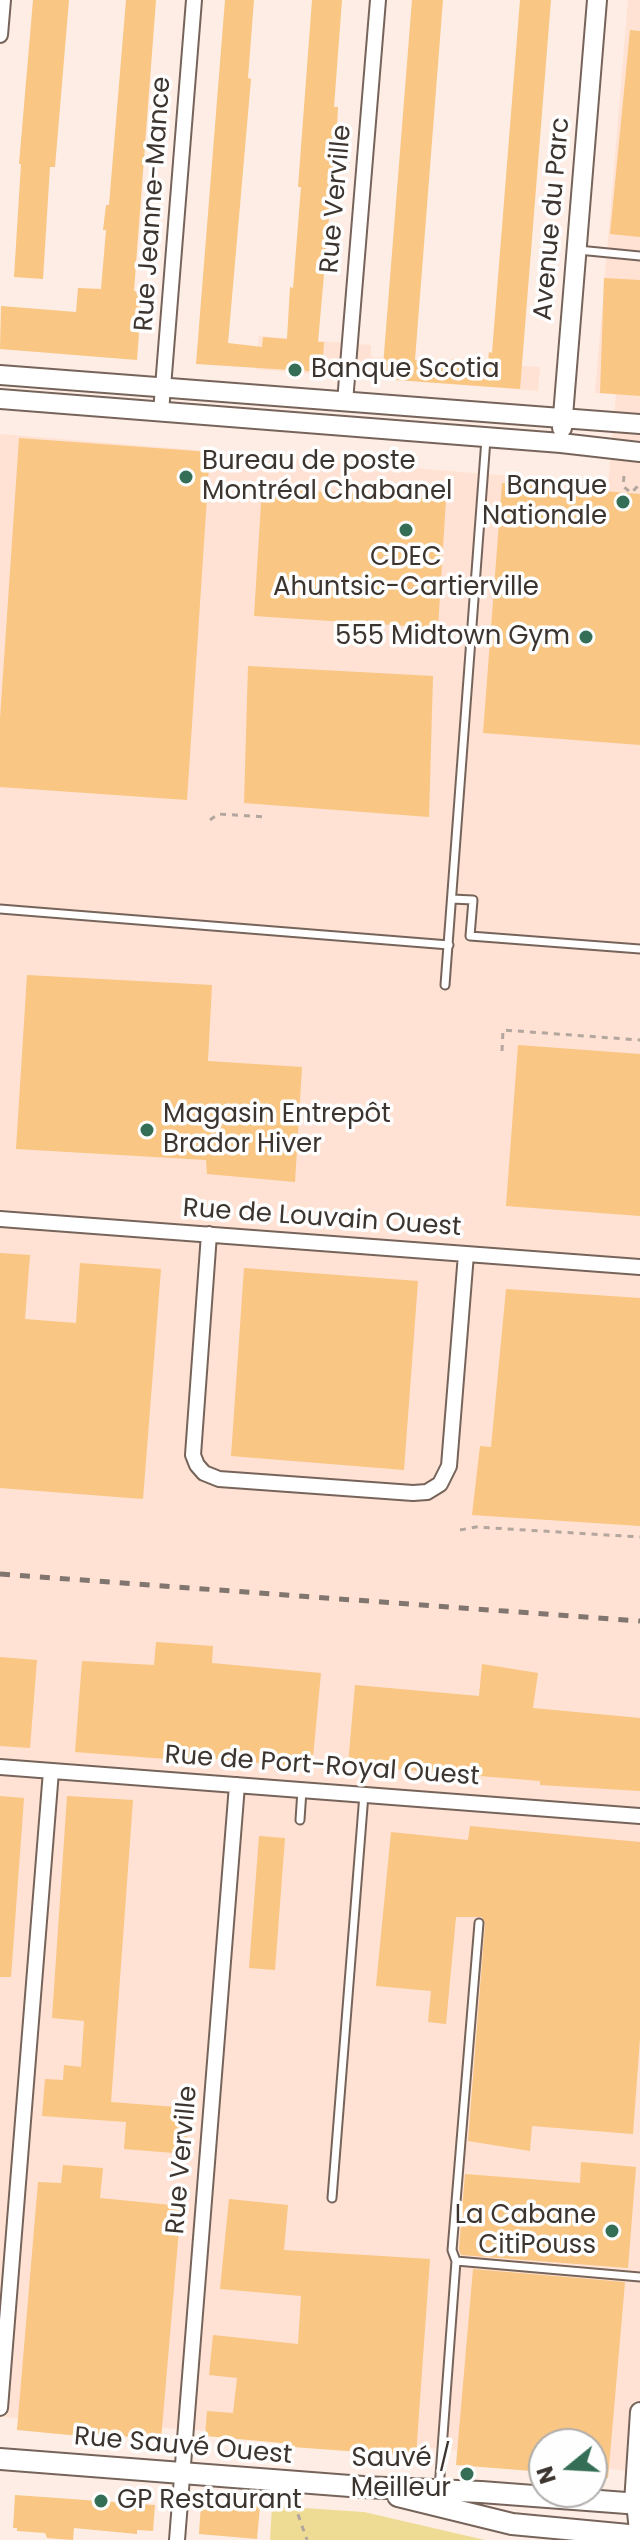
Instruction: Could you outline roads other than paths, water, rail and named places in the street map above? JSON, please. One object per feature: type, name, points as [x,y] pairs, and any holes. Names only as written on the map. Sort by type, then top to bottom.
[{"type":"main road","name":"Rue Sauvé Ouest","points":[[0,2459],[363,2487],[438,2498],[637,2504]]},
{"type":"main road","name":"Rue Sauvé Ouest","points":[[438,2498],[512,2524],[638,2537]]},
{"type":"street","points":[[0,35],[3,0]]},
{"type":"street","name":"Rue Jeanne-Mance","points":[[161,412],[194,0]]},
{"type":"street","name":"Rue Verville","points":[[345,402],[378,0]]},
{"type":"street","name":"Avenue du Parc","points":[[561,443],[597,0]]},
{"type":"street","points":[[0,375],[640,424]]},
{"type":"street","points":[[0,399],[561,443],[640,452]]},
{"type":"street","name":"Rue de Louvain Ouest","points":[[0,1219],[640,1267]]},
{"type":"street","points":[[209,1234],[193,1452],[197,1465],[204,1473],[223,1479],[413,1493],[427,1492],[440,1484],[449,1466],[466,1254]]},
{"type":"street","name":"Rue de Port-Royal Ouest","points":[[0,1767],[640,1816]]},
{"type":"street","points":[[0,2408],[51,1771]]},
{"type":"street","name":"Rue Verville","points":[[177,2540],[237,1785]]},
{"type":"street","points":[[638,2537],[640,2412]]},
{"type":"lane","points":[[577,250],[640,256]]},
{"type":"lane","points":[[445,985],[475,595],[474,550],[486,437]]},
{"type":"lane","points":[[465,594],[475,595]]},
{"type":"lane","points":[[452,899],[473,900],[470,936],[640,949]]},
{"type":"lane","points":[[0,909],[449,945]]},
{"type":"lane","points":[[300,1820],[303,1790]]},
{"type":"lane","points":[[332,2198],[364,1794]]},
{"type":"lane","points":[[438,2498],[456,2261],[452,2250],[479,1923]]},
{"type":"lane","points":[[456,2261],[640,2277]]},
{"type":"railway","points":[[0,1574],[640,1621]]},
{"type":"place","name":"Banque Scotia","points":[[295,370]]},
{"type":"place","name":"Bureau de poste Montréal Chabanel","points":[[186,477]]},
{"type":"place","name":"Banque Nationale","points":[[623,502]]},
{"type":"place","name":"CDEC Ahuntsic-Cartierville","points":[[406,530]]},
{"type":"place","name":"555 Midtown Gym","points":[[586,637]]},
{"type":"place","name":"Magasin Entrepôt Brador Hiver","points":[[147,1130]]},
{"type":"place","name":"La Cabane CitiPouss","points":[[612,2231]]},
{"type":"place","name":"Sauvé / Meilleur","points":[[467,2474]]},
{"type":"place","name":"GP Restaurant","points":[[101,2501]]}]
